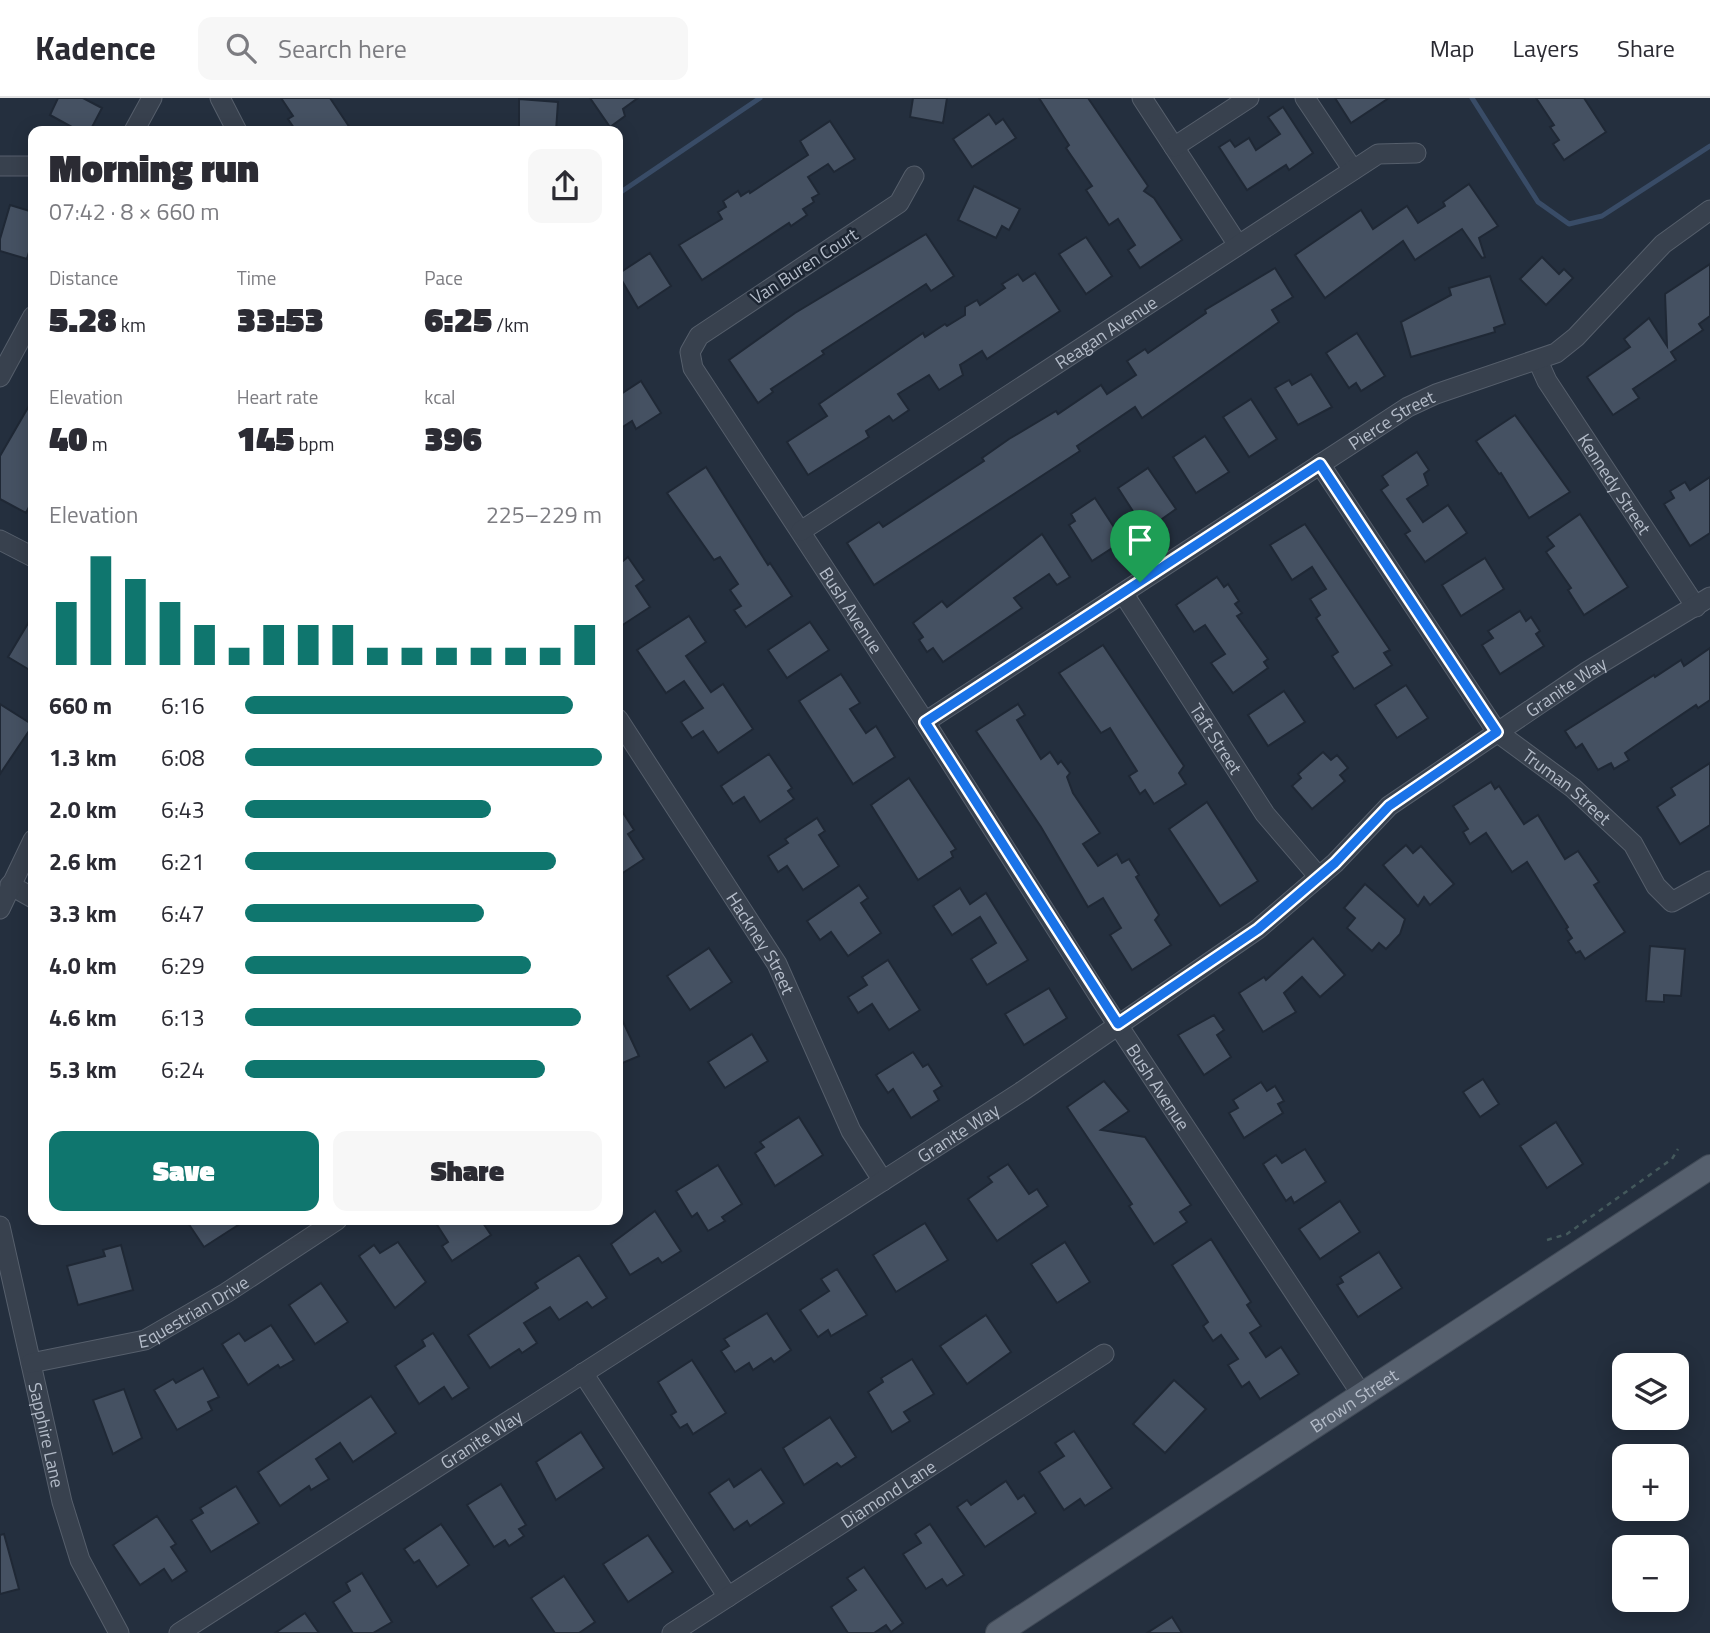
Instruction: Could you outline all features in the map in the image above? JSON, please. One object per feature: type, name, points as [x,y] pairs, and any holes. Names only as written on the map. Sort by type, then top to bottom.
[{"type":"main road","name":"Brown Street","points":[[998,1633],[1710,1167]]},
{"type":"street","points":[[137,126],[152,98]]},
{"type":"street","points":[[220,98],[234,126]]},
{"type":"street","points":[[1142,98],[1238,245]]},
{"type":"street","points":[[1174,147],[1249,98]]},
{"type":"street","points":[[1305,98],[1353,170]]},
{"type":"street","name":"Reagan Avenue","points":[[801,531],[1378,154],[1416,153]]},
{"type":"street","points":[[0,166],[28,166]]},
{"type":"street","name":"Van Buren Court","points":[[690,352],[699,336],[899,203],[914,176]]},
{"type":"street","name":"Pierce Street","points":[[925,722],[1408,407],[1436,394],[1538,361],[1576,337],[1663,244],[1710,210]]},
{"type":"street","points":[[0,377],[28,325]]},
{"type":"street","name":"Bush Avenue","points":[[690,352],[693,368],[1362,1395]]},
{"type":"street","name":"Kennedy Street","points":[[1538,361],[1547,381],[1703,602]]},
{"type":"street","name":"Truman Street","points":[[1320,464],[1497,732],[1573,788],[1633,844],[1656,886],[1672,902],[1710,881]]},
{"type":"street","points":[[0,540],[28,554]]},
{"type":"street","name":"Taft Street","points":[[1122,593],[1265,814],[1319,877]]},
{"type":"street","name":"Granite Way","points":[[179,1633],[1021,1092],[1258,929],[1319,877],[1389,806],[1588,671],[1703,602]]},
{"type":"street","name":"Hackney Street","points":[[623,727],[777,964],[851,1131],[883,1181]]},
{"type":"street","points":[[0,909],[28,850]]},
{"type":"street","points":[[10,885],[28,895]]},
{"type":"street","points":[[304,1225],[312,1237]]},
{"type":"street","name":"Equestrian Drive","points":[[31,1363],[145,1340],[226,1293],[330,1225]]},
{"type":"street","name":"Sapphire Lane","points":[[0,1226],[62,1502],[80,1560],[119,1633]]},
{"type":"street","name":"Diamond Lane","points":[[673,1633],[1104,1354]]},
{"type":"street","points":[[583,1373],[728,1597]]},
{"type":"path","points":[[1546,1240],[1567,1234],[1672,1159],[1678,1149]]},
{"type":"building","points":[[58,98],[83,98],[102,108],[93,126],[70,126],[50,115]]},
{"type":"building","points":[[281,98],[330,98],[349,126],[293,126],[288,119],[293,116]]},
{"type":"building","points":[[590,98],[638,98],[623,109],[625,116],[609,126]]},
{"type":"building","points":[[913,98],[947,98],[943,123],[910,117]]},
{"type":"building","points":[[1039,98],[1088,98],[1148,186],[1144,191],[1154,198],[1182,240],[1140,268],[1128,250],[1135,245],[1118,219],[1109,225],[1086,190],[1092,186],[1066,148],[1069,145]]},
{"type":"building","points":[[1335,98],[1389,98],[1351,123]]},
{"type":"building","points":[[1536,98],[1584,98],[1606,132],[1564,160],[1553,144],[1559,140],[1550,127],[1554,125]]},
{"type":"building","points":[[519,99],[558,102],[556,126],[519,126]]},
{"type":"building","points":[[1283,107],[1313,153],[1289,170],[1286,165],[1247,190],[1219,147],[1230,140],[1235,147],[1249,138],[1256,150],[1280,134],[1268,117]]},
{"type":"building","points":[[989,114],[996,124],[1003,119],[1016,138],[972,167],[953,139]]},
{"type":"building","points":[[830,121],[855,159],[834,172],[828,164],[808,177],[819,194],[812,198],[814,202],[803,209],[807,215],[791,226],[789,223],[702,280],[679,245],[722,219],[718,212],[726,207],[723,201],[738,191],[741,196],[749,191],[750,193],[808,155],[800,141]]},
{"type":"building","points":[[1469,184],[1498,226],[1479,238],[1485,257],[1482,258],[1462,229],[1415,260],[1403,241],[1325,298],[1295,255],[1361,210],[1373,229],[1407,206],[1418,223],[1445,206],[1443,202]]},
{"type":"building","points":[[974,186],[1020,209],[1009,230],[1002,226],[996,238],[958,220]]},
{"type":"building","points":[[10,205],[28,210],[27,259],[0,251],[0,239]]},
{"type":"building","points":[[926,234],[954,276],[931,291],[926,284],[822,351],[824,354],[771,389],[773,392],[758,403],[729,360],[795,313]]},
{"type":"building","points":[[1086,237],[1112,276],[1086,294],[1059,254]]},
{"type":"building","points":[[650,253],[671,286],[638,308],[623,282],[623,271]]},
{"type":"building","points":[[1542,257],[1559,274],[1564,269],[1573,278],[1546,305],[1520,279]]},
{"type":"building","points":[[1710,264],[1710,316],[1699,324],[1703,330],[1671,352],[1676,360],[1633,389],[1639,398],[1613,415],[1587,377],[1630,347],[1624,339],[1649,318],[1667,346],[1665,294]]},
{"type":"building","points":[[1275,268],[1293,297],[1272,310],[1279,322],[1142,418],[1135,407],[1077,446],[1080,451],[874,585],[847,543],[879,522],[883,527],[984,461],[982,458],[1009,439],[1056,411],[1058,414],[1101,385],[1107,394],[1136,375],[1127,361],[1145,349],[1148,353],[1206,313],[1205,310]]},
{"type":"building","points":[[1035,273],[1060,311],[987,359],[982,351],[960,365],[963,375],[939,390],[929,375],[898,394],[909,410],[893,421],[889,416],[866,431],[869,437],[808,475],[787,442],[827,416],[819,404],[923,333],[925,337],[965,315],[965,307],[977,300],[980,305],[1005,288],[1002,284],[1018,274],[1023,281]]},
{"type":"building","points":[[1490,276],[1505,324],[1494,328],[1495,332],[1411,357],[1401,322],[1451,295],[1449,288]]},
{"type":"building","points":[[1357,333],[1385,376],[1361,391],[1356,383],[1349,388],[1326,353]]},
{"type":"building","points":[[1311,374],[1332,407],[1298,425],[1275,388],[1289,380],[1292,385]]},
{"type":"building","points":[[641,381],[661,413],[636,429],[632,421],[623,427],[623,393]]},
{"type":"building","points":[[1251,399],[1277,439],[1249,457],[1223,417]]},
{"type":"building","points":[[28,408],[26,513],[0,499],[0,456]]},
{"type":"building","points":[[1515,415],[1570,492],[1529,518],[1501,473],[1499,474],[1476,441]]},
{"type":"building","points":[[1205,436],[1229,472],[1196,493],[1173,457]]},
{"type":"building","points":[[1417,452],[1429,470],[1424,474],[1428,485],[1407,499],[1423,522],[1448,505],[1467,533],[1425,562],[1405,534],[1410,531],[1381,490],[1388,485],[1382,476]]},
{"type":"building","points":[[706,467],[768,565],[770,563],[792,596],[746,627],[734,610],[741,606],[730,590],[738,584],[720,557],[714,560],[667,493]]},
{"type":"building","points":[[1148,468],[1176,509],[1152,526],[1144,514],[1138,519],[1118,488]]},
{"type":"building","points":[[1710,477],[1710,533],[1690,546],[1664,504],[1674,498],[1670,491],[1685,482],[1690,490]]},
{"type":"building","points":[[1095,498],[1123,541],[1092,561],[1069,525],[1075,521],[1071,514]]},
{"type":"building","points":[[1580,514],[1628,587],[1584,615],[1568,590],[1571,588],[1546,552],[1554,546],[1547,537]]},
{"type":"building","points":[[1305,524],[1390,650],[1384,653],[1392,665],[1354,689],[1332,656],[1338,652],[1316,618],[1320,615],[1310,599],[1326,589],[1312,567],[1292,580],[1270,545]]},
{"type":"building","points":[[1042,534],[1070,577],[1057,585],[1049,574],[1014,598],[1022,608],[943,662],[933,648],[927,652],[919,640],[923,637],[913,623],[942,601],[947,607]]},
{"type":"building","points":[[628,557],[644,580],[636,586],[650,607],[623,625],[623,561]]},
{"type":"building","points":[[1485,558],[1504,589],[1461,616],[1442,585]]},
{"type":"building","points":[[1217,577],[1224,587],[1228,584],[1239,601],[1235,604],[1242,613],[1237,616],[1268,659],[1264,662],[1268,668],[1233,693],[1211,663],[1225,654],[1205,625],[1194,632],[1176,605]]},
{"type":"building","points":[[1520,611],[1526,621],[1531,617],[1540,631],[1536,634],[1544,646],[1500,674],[1482,645],[1493,638],[1488,631]]},
{"type":"building","points":[[689,616],[706,642],[686,656],[711,692],[723,684],[753,729],[718,753],[703,731],[692,738],[681,722],[703,708],[684,681],[666,693],[637,650]]},
{"type":"building","points":[[810,622],[829,650],[787,678],[768,650]]},
{"type":"building","points":[[28,623],[28,669],[8,657]]},
{"type":"building","points":[[1103,645],[1184,766],[1179,773],[1186,784],[1154,804],[1145,790],[1140,794],[1129,776],[1137,771],[1110,728],[1101,733],[1059,673]]},
{"type":"building","points":[[1710,648],[1710,700],[1698,708],[1696,705],[1625,753],[1629,760],[1614,769],[1611,763],[1598,770],[1582,744],[1576,748],[1565,731],[1654,675],[1655,677],[1681,660],[1684,666]]},
{"type":"building","points":[[841,674],[860,703],[850,709],[866,733],[876,726],[895,757],[853,784],[799,701]]},
{"type":"building","points":[[1406,685],[1428,718],[1397,738],[1375,705]]},
{"type":"building","points":[[1284,691],[1305,722],[1268,746],[1248,715]]},
{"type":"building","points":[[0,704],[28,722],[28,732],[0,774]]},
{"type":"building","points":[[1018,704],[1025,715],[1017,720],[1041,759],[1050,752],[1058,764],[1061,761],[1070,773],[1067,777],[1073,793],[1100,833],[1083,844],[1098,866],[1117,854],[1122,863],[1129,859],[1139,875],[1136,877],[1159,915],[1155,920],[1171,945],[1132,970],[1110,935],[1121,928],[1103,898],[1088,907],[1041,827],[976,731]]},
{"type":"building","points":[[1323,752],[1331,760],[1337,755],[1348,768],[1340,775],[1345,781],[1312,809],[1292,786],[1301,778],[1298,774]]},
{"type":"building","points":[[769,754],[792,788],[788,791],[794,799],[760,822],[744,797],[733,804],[721,786]]},
{"type":"building","points":[[1710,763],[1710,825],[1680,844],[1657,807],[1675,795],[1671,788]]},
{"type":"building","points":[[909,778],[956,849],[951,852],[953,857],[918,880],[871,805]]},
{"type":"building","points":[[1491,782],[1495,789],[1499,786],[1524,824],[1538,815],[1565,859],[1578,851],[1599,882],[1594,885],[1625,932],[1585,959],[1580,951],[1576,953],[1568,941],[1572,938],[1566,929],[1568,927],[1527,862],[1512,872],[1486,833],[1470,844],[1463,832],[1468,829],[1453,806]]},
{"type":"building","points":[[1207,802],[1258,881],[1220,906],[1169,829]]},
{"type":"building","points":[[623,813],[634,830],[628,834],[644,859],[623,873]]},
{"type":"building","points":[[817,818],[825,831],[819,835],[839,866],[803,890],[787,866],[778,872],[768,856],[788,843],[785,839]]},
{"type":"building","points":[[1406,845],[1413,853],[1421,846],[1454,884],[1430,905],[1424,897],[1418,906],[1383,865]]},
{"type":"building","points":[[1365,884],[1405,919],[1400,934],[1386,949],[1379,943],[1372,951],[1347,928],[1355,918],[1344,908]]},
{"type":"building","points":[[859,885],[868,898],[861,903],[881,933],[848,956],[831,932],[820,940],[807,921]]},
{"type":"building","points":[[960,888],[970,904],[986,893],[1028,960],[987,985],[971,959],[996,943],[980,917],[952,935],[933,906]]},
{"type":"building","points":[[1313,938],[1345,975],[1320,997],[1302,977],[1284,993],[1296,1012],[1263,1032],[1239,993],[1264,977],[1266,980]]},
{"type":"building","points":[[1650,946],[1685,949],[1681,996],[1664,995],[1664,1002],[1646,1001]]},
{"type":"building","points":[[709,948],[732,982],[690,1010],[667,976]]},
{"type":"building","points":[[888,960],[920,1010],[889,1030],[872,1004],[858,1013],[848,997],[867,985],[862,977]]},
{"type":"building","points":[[1049,988],[1067,1018],[1024,1045],[1005,1014]]},
{"type":"building","points":[[1214,1015],[1224,1030],[1217,1035],[1231,1057],[1204,1075],[1178,1035]]},
{"type":"building","points":[[623,1022],[639,1056],[623,1063]]},
{"type":"building","points":[[752,1034],[768,1061],[725,1088],[708,1062]]},
{"type":"building","points":[[913,1052],[923,1067],[928,1064],[942,1086],[934,1091],[939,1100],[911,1118],[893,1089],[888,1093],[876,1075]]},
{"type":"building","points":[[1483,1079],[1499,1104],[1480,1117],[1463,1092]]},
{"type":"building","points":[[1104,1081],[1129,1111],[1101,1130],[1145,1137],[1191,1205],[1180,1212],[1187,1222],[1154,1244],[1129,1206],[1132,1204],[1067,1107]]},
{"type":"building","points":[[1261,1082],[1267,1091],[1275,1086],[1284,1101],[1278,1104],[1283,1113],[1244,1138],[1229,1113],[1238,1108],[1233,1100]]},
{"type":"building","points":[[799,1117],[823,1155],[775,1186],[755,1153],[764,1147],[760,1142]]},
{"type":"building","points":[[1556,1122],[1583,1164],[1547,1188],[1520,1146]]},
{"type":"building","points":[[1305,1149],[1326,1182],[1294,1203],[1291,1197],[1286,1201],[1263,1164],[1276,1155],[1282,1163]]},
{"type":"building","points":[[1008,1164],[1029,1194],[1037,1189],[1048,1206],[997,1241],[968,1199],[992,1182],[988,1177]]},
{"type":"building","points":[[718,1165],[742,1204],[722,1217],[725,1221],[708,1231],[697,1213],[692,1217],[676,1191]]},
{"type":"building","points":[[1340,1201],[1360,1232],[1320,1259],[1299,1229]]},
{"type":"building","points":[[655,1211],[681,1251],[662,1263],[658,1258],[630,1275],[611,1244]]},
{"type":"building","points":[[925,1223],[948,1260],[896,1292],[873,1255]]},
{"type":"building","points":[[189,1225],[238,1225],[204,1247]]},
{"type":"building","points":[[437,1225],[484,1225],[491,1235],[452,1261],[442,1246],[448,1242]]},
{"type":"building","points":[[1211,1239],[1251,1302],[1247,1305],[1261,1326],[1250,1333],[1266,1357],[1281,1347],[1299,1374],[1260,1399],[1249,1382],[1242,1387],[1228,1365],[1238,1359],[1221,1335],[1213,1341],[1203,1326],[1208,1322],[1172,1265]]},
{"type":"building","points":[[398,1242],[426,1282],[395,1308],[359,1256],[374,1245],[380,1253]]},
{"type":"building","points":[[1065,1242],[1090,1282],[1057,1303],[1031,1264]]},
{"type":"building","points":[[121,1245],[133,1290],[78,1305],[67,1266],[105,1256],[103,1250]]},
{"type":"building","points":[[1379,1252],[1402,1288],[1358,1317],[1337,1285],[1343,1282],[1340,1277]]},
{"type":"building","points":[[579,1255],[607,1298],[592,1308],[587,1302],[559,1320],[550,1307],[524,1323],[537,1343],[522,1353],[519,1349],[490,1368],[468,1335],[538,1288],[535,1283]]},
{"type":"building","points":[[837,1269],[867,1315],[831,1336],[828,1330],[818,1337],[800,1310],[829,1291],[821,1279]]},
{"type":"building","points":[[321,1283],[348,1322],[315,1344],[289,1305]]},
{"type":"building","points":[[767,1313],[791,1350],[774,1362],[771,1358],[753,1370],[749,1363],[735,1372],[721,1351],[729,1346],[724,1339]]},
{"type":"building","points":[[986,1315],[1011,1352],[967,1384],[940,1346]]},
{"type":"building","points":[[271,1325],[294,1360],[280,1368],[278,1365],[248,1385],[222,1344],[239,1333],[245,1341]]},
{"type":"building","points":[[433,1333],[469,1388],[452,1399],[444,1387],[419,1404],[395,1366],[425,1346],[422,1340]]},
{"type":"building","points":[[912,1359],[934,1394],[904,1412],[910,1421],[892,1432],[868,1392],[883,1382],[881,1378]]},
{"type":"building","points":[[692,1360],[726,1413],[693,1434],[687,1424],[680,1428],[671,1415],[676,1412],[658,1382]]},
{"type":"building","points":[[203,1368],[219,1397],[208,1402],[212,1410],[177,1430],[154,1390],[173,1379],[176,1383]]},
{"type":"building","points":[[1174,1380],[1206,1409],[1165,1453],[1133,1424]]},
{"type":"building","points":[[124,1389],[142,1438],[113,1454],[93,1400]]},
{"type":"building","points":[[371,1396],[396,1433],[353,1462],[340,1443],[316,1459],[329,1479],[311,1490],[309,1486],[280,1506],[258,1472]]},
{"type":"building","points":[[830,1417],[856,1457],[841,1467],[837,1463],[804,1485],[783,1448]]},
{"type":"building","points":[[1074,1431],[1112,1488],[1085,1506],[1080,1499],[1064,1510],[1039,1472],[1064,1456],[1055,1443]]},
{"type":"building","points":[[581,1432],[604,1468],[556,1500],[536,1462]]},
{"type":"building","points":[[761,1469],[784,1503],[750,1526],[747,1521],[734,1530],[709,1493],[729,1479],[734,1487]]},
{"type":"building","points":[[1006,1481],[1018,1499],[1024,1495],[1036,1513],[985,1547],[957,1507],[967,1500],[971,1505]]},
{"type":"building","points":[[501,1484],[526,1525],[519,1529],[524,1536],[509,1546],[505,1540],[494,1547],[467,1505]]},
{"type":"building","points":[[236,1486],[259,1523],[211,1552],[191,1520],[203,1513],[200,1508]]},
{"type":"building","points":[[157,1516],[176,1544],[171,1547],[187,1571],[172,1581],[164,1569],[140,1585],[113,1545]]},
{"type":"building","points":[[441,1524],[469,1565],[437,1587],[419,1560],[414,1563],[404,1549]]},
{"type":"building","points":[[930,1524],[964,1575],[947,1586],[942,1579],[926,1589],[903,1554],[921,1543],[915,1534]]},
{"type":"building","points":[[4,1534],[19,1589],[0,1594],[0,1535]]},
{"type":"building","points":[[648,1535],[673,1572],[628,1602],[603,1564]]},
{"type":"building","points":[[864,1567],[903,1623],[891,1632],[886,1625],[874,1633],[848,1633],[831,1607],[856,1590],[847,1578]]},
{"type":"building","points":[[362,1573],[392,1622],[373,1633],[353,1633],[333,1602],[350,1591],[346,1583]]},
{"type":"building","points":[[564,1576],[595,1622],[579,1633],[555,1633],[531,1598]]},
{"type":"building","points":[[305,1613],[319,1633],[275,1633]]},
{"type":"building","points":[[1172,1617],[1182,1633],[1147,1633]]},
{"type":"waterway","points":[[623,191],[760,98]]},
{"type":"waterway","points":[[1472,98],[1538,202],[1569,224],[1602,216],[1710,146]]},
{"type":"route","points":[[1320,464],[1497,732],[1389,806],[1335,863],[1258,929],[1118,1024],[925,722],[1140,582],[1320,464]]}]
